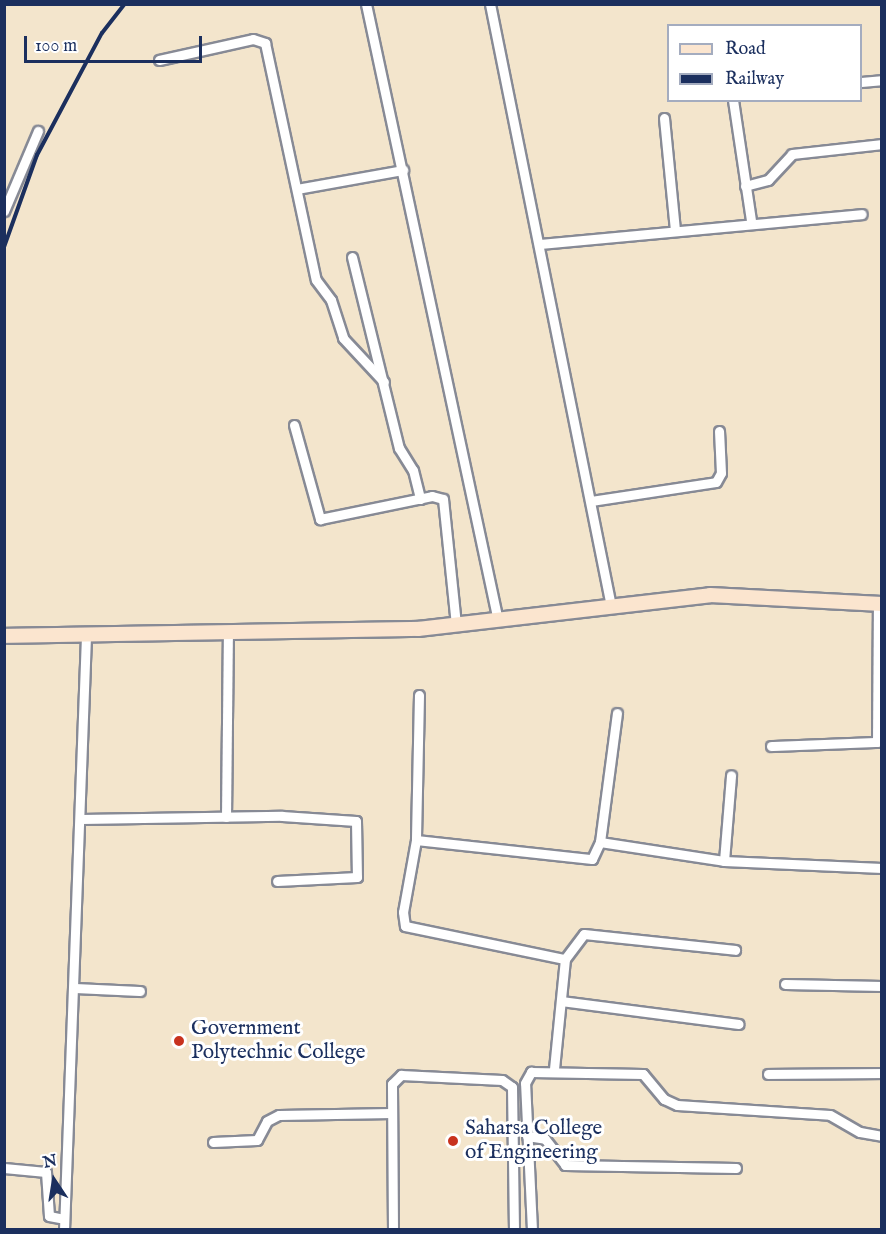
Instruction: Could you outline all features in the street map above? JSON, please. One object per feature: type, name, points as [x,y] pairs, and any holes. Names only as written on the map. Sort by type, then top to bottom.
[{"type":"main road","points":[[4,636],[456,626],[710,595],[880,604]]},
{"type":"street","points":[[366,4],[498,621]]},
{"type":"street","points":[[490,4],[611,606]]},
{"type":"street","points":[[159,60],[253,39],[265,43],[319,286],[331,300],[343,338],[384,382]]},
{"type":"street","points":[[862,82],[882,80]]},
{"type":"street","points":[[733,102],[751,221]]},
{"type":"street","points":[[664,118],[675,231]]},
{"type":"street","points":[[4,211],[7,197],[38,131]]},
{"type":"street","points":[[745,186],[768,180],[792,154],[882,144]]},
{"type":"street","points":[[297,189],[403,170]]},
{"type":"street","points":[[539,244],[751,221],[862,214]]},
{"type":"street","points":[[352,257],[399,448],[413,470],[420,499]]},
{"type":"street","points":[[294,425],[320,519],[420,499],[443,499],[456,626]]},
{"type":"street","points":[[591,501],[716,482],[721,473],[719,431]]},
{"type":"street","points":[[771,746],[877,742],[880,604]]},
{"type":"street","points":[[226,817],[228,632]]},
{"type":"street","points":[[64,1230],[81,819],[86,635]]},
{"type":"street","points":[[419,695],[416,840],[403,912],[405,926],[565,959]]},
{"type":"street","points":[[416,840],[592,859],[600,842],[617,712]]},
{"type":"street","points":[[724,861],[731,775]]},
{"type":"street","points":[[81,819],[226,817],[356,821],[357,877],[277,881]]},
{"type":"street","points":[[600,842],[724,861],[882,868]]},
{"type":"street","points":[[554,1069],[565,959],[584,934],[735,950]]},
{"type":"street","points":[[785,984],[882,986]]},
{"type":"street","points":[[74,988],[140,992]]},
{"type":"street","points":[[561,1001],[739,1024]]},
{"type":"street","points":[[532,1230],[526,1077],[554,1069],[643,1074],[664,1099],[677,1105],[830,1115],[860,1132],[882,1136]]},
{"type":"street","points":[[768,1074],[882,1073]]},
{"type":"street","points":[[393,1230],[392,1084],[401,1075],[509,1084],[514,1095],[514,1230]]},
{"type":"street","points":[[213,1142],[257,1140],[267,1121],[279,1115],[393,1113]]},
{"type":"street","points":[[527,1136],[545,1139],[566,1165],[736,1168]]},
{"type":"street","points":[[4,1168],[46,1172],[49,1216],[64,1219]]},
{"type":"railway","points":[[4,247],[37,155],[102,33],[125,4]]},
{"type":"place","name":"Government Polytechnic College","points":[[179,1041]]},
{"type":"place","name":"Saharsa College of Engineering","points":[[453,1141]]}]
